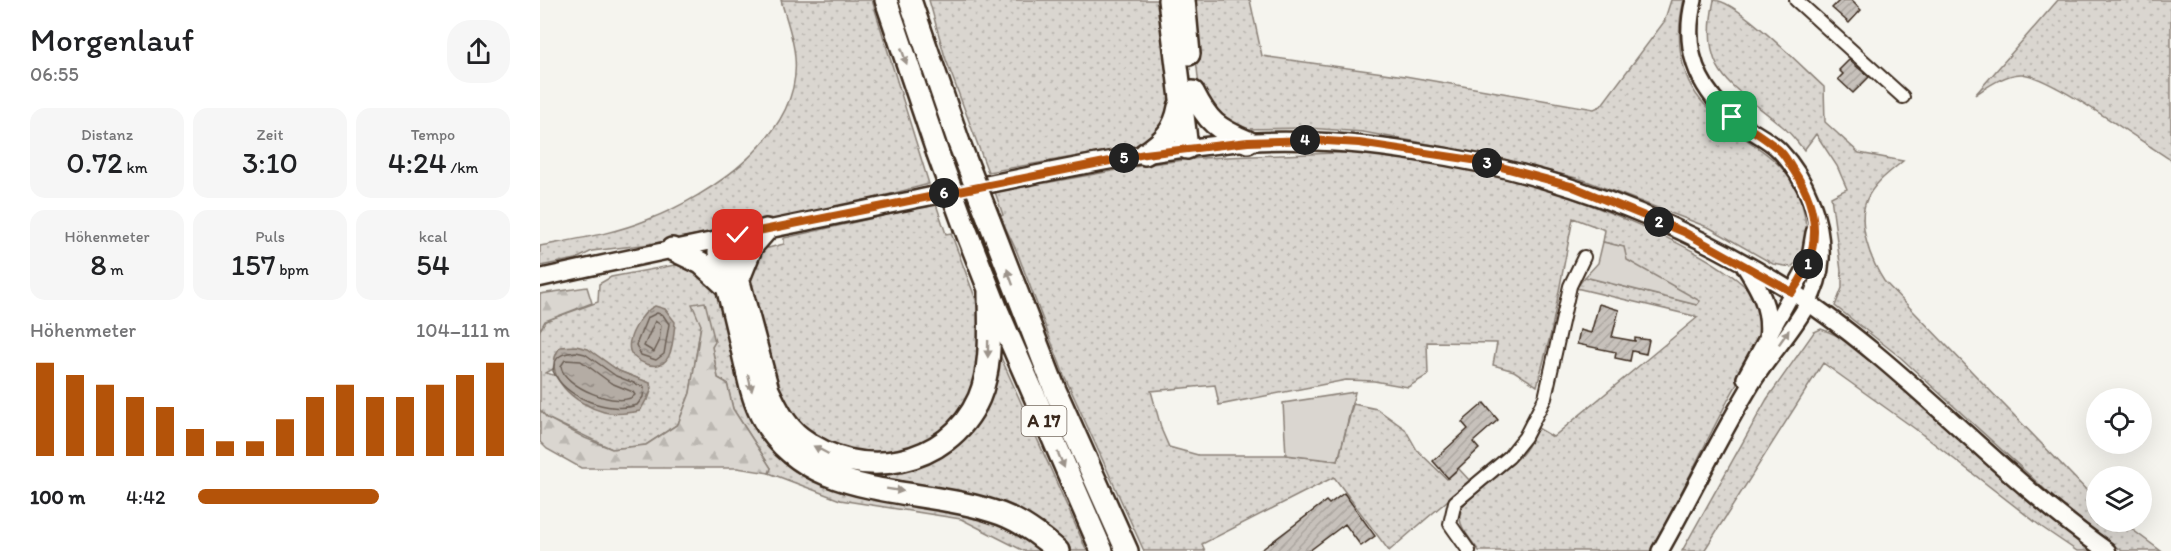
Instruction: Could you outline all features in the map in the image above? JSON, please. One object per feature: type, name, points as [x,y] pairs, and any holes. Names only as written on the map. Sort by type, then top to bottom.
[{"type":"highway","name":"A 17","points":[[886,0],[937,151],[989,290],[1102,551]]},
{"type":"highway","points":[[1169,0],[1194,148]]},
{"type":"highway","points":[[1145,154],[1163,142],[1176,123],[1187,96],[1184,0]]},
{"type":"highway","name":"A 17","points":[[913,4],[959,143],[988,220],[1055,390],[1127,551]]},
{"type":"highway","points":[[1187,96],[1211,122],[1223,131],[1248,142]]},
{"type":"highway","points":[[766,230],[752,246],[733,281],[753,395],[773,435],[793,457],[823,474],[856,484],[935,496],[1002,514],[1058,551]]},
{"type":"highway","points":[[722,238],[733,281],[768,390],[784,421],[800,438],[825,453],[853,462],[873,465],[898,463],[918,456],[962,426],[979,399],[987,371],[989,290]]},
{"type":"highway","points":[[672,249],[733,281]]},
{"type":"main road","points":[[540,278],[722,238],[1145,154],[1248,142],[1310,140],[1359,143],[1479,161],[1526,172],[1611,201],[1684,232],[1792,292],[1880,358],[2046,502],[2107,551]]},
{"type":"main road","points":[[1744,265],[1765,298],[1769,318],[1768,334]]},
{"type":"street","points":[[1660,551],[1754,380],[1808,303],[1818,279],[1821,258],[1820,233],[1807,190],[1780,150],[1732,117],[1702,85],[1691,56],[1689,20],[1694,0]]},
{"type":"street","points":[[1796,0],[1903,97]]},
{"type":"street","points":[[1689,500],[1706,452],[1809,262],[1814,232],[1814,212]]},
{"type":"street","points":[[1469,551],[1450,524],[1455,502],[1509,457],[1525,438],[1545,398],[1570,286],[1584,257]]},
{"type":"green space","points":[[781,0],[872,0],[929,184],[856,203],[650,244],[592,251],[576,259],[540,266],[540,246],[621,229],[672,209],[723,178],[747,159],[768,137],[784,112],[793,86],[795,58]]},
{"type":"green space","points":[[929,0],[1163,0],[1174,110],[1171,123],[1141,145],[988,172],[945,57]]},
{"type":"green space","points":[[1190,0],[1250,0],[1262,56],[1405,76],[1594,109],[1601,106],[1664,22],[1671,0],[1684,0],[1680,41],[1681,55],[1689,81],[1704,104],[1736,132],[1768,155],[1793,183],[1802,203],[1806,227],[1804,249],[1799,259],[1791,267],[1773,264],[1710,228],[1584,180],[1483,154],[1363,132],[1308,128],[1244,129],[1226,125],[1199,87]]},
{"type":"green space","points":[[1714,0],[1725,3],[1738,11],[1824,87],[1825,122],[1859,153],[1903,161],[1874,188],[1864,209],[1866,241],[1874,263],[1884,281],[2086,490],[2086,524],[2063,506],[1900,357],[1835,306],[1842,288],[1842,278],[1831,197],[1847,189],[1837,166],[1816,134],[1804,150],[1785,128],[1735,88],[1724,76],[1711,46],[1710,26]]},
{"type":"green space","points":[[2058,0],[2171,0],[2171,160],[2096,111],[2036,78],[2016,74],[1997,81],[1975,95]]},
{"type":"green space","points":[[1361,152],[1478,169],[1543,188],[1635,223],[1681,245],[1720,267],[1748,289],[1761,310],[1762,331],[1759,343],[1650,551],[1479,551],[1461,524],[1460,514],[1469,498],[1517,460],[1538,428],[1553,437],[1698,317],[1576,288],[1585,277],[1697,305],[1626,260],[1624,247],[1603,242],[1605,230],[1573,218],[1551,333],[1537,386],[1514,371],[1493,365],[1497,343],[1427,342],[1428,375],[1408,387],[1374,381],[1346,380],[1219,405],[1215,385],[1151,391],[1169,447],[1198,455],[1286,455],[1338,461],[1353,404],[1377,409],[1405,429],[1417,450],[1447,479],[1459,469],[1470,481],[1389,551],[1334,477],[1202,544],[1205,551],[1144,551],[1064,375],[1017,252],[1000,216],[1003,215],[995,192],[1151,164],[1201,158]]},
{"type":"green space","points":[[936,204],[946,234],[951,233],[976,300],[984,342],[976,393],[941,438],[894,457],[822,446],[784,412],[748,276],[766,242],[768,248],[784,244],[784,238]]},
{"type":"green space","points":[[1603,242],[1624,247],[1627,260],[1700,301],[1697,305],[1585,277],[1598,263]]},
{"type":"green space","points":[[675,265],[688,266],[715,283],[780,452],[986,515],[1051,551],[1024,551],[961,519],[840,500],[769,473],[771,468],[733,409],[727,383],[718,378],[712,347],[693,304],[701,324],[690,393],[678,424],[646,445],[612,449],[547,418],[540,410],[540,330],[545,321],[598,302],[599,284],[611,277]],"holes":[[[587,349],[619,371],[650,383],[651,391],[648,400],[546,373]]]},
{"type":"green space","points":[[587,287],[592,303],[545,321],[540,330],[540,294]]},
{"type":"green space","points":[[705,302],[715,342],[712,347],[718,378],[727,383],[733,409],[771,468],[769,473],[737,468],[581,468],[547,449],[540,442],[540,410],[547,418],[612,449],[646,445],[678,424],[690,393],[701,325],[692,304]]},
{"type":"green space","points":[[1821,329],[1835,335],[1862,353],[1988,464],[2095,551],[2077,551],[2043,528],[1914,428],[1823,363],[1704,551],[1682,551],[1767,399],[1814,332]]},
{"type":"green space","points":[[995,344],[1087,551],[1070,551],[1023,519],[863,480],[815,464],[755,366],[825,460],[942,449]]},
{"type":"green space","points":[[1355,392],[1338,461],[1286,455],[1283,403]]},
{"type":"green space","points":[[2097,532],[2135,532],[2161,551],[2122,551]]},
{"type":"water","points":[[655,306],[665,309],[675,322],[670,354],[662,364],[655,366],[636,359],[631,353],[630,341],[640,320]]},
{"type":"water","points":[[576,346],[588,349],[619,371],[650,383],[651,391],[640,411],[618,414],[604,412],[582,403],[564,388],[555,368],[555,358],[560,347]]},
{"type":"building","points":[[1840,0],[1851,0],[1861,10],[1849,23],[1832,8]]},
{"type":"building","points":[[1849,60],[1869,77],[1853,93],[1838,79],[1843,74],[1839,70]]},
{"type":"building","points":[[1599,304],[1619,310],[1612,337],[1635,341],[1635,338],[1649,340],[1646,354],[1632,351],[1630,361],[1615,358],[1616,352],[1577,344],[1580,330],[1591,333]]},
{"type":"building","points":[[1484,403],[1498,420],[1473,442],[1479,449],[1448,478],[1433,461],[1468,429],[1462,422]]},
{"type":"building","points":[[1344,493],[1375,536],[1361,546],[1345,524],[1309,551],[1260,551],[1326,501],[1329,504]]},
{"type":"route","points":[[738,235],[1145,154],[1248,142],[1310,140],[1359,143],[1479,161],[1571,186],[1684,232],[1792,292],[1809,262],[1814,232],[1814,212],[1807,190],[1780,150],[1732,117]]}]
